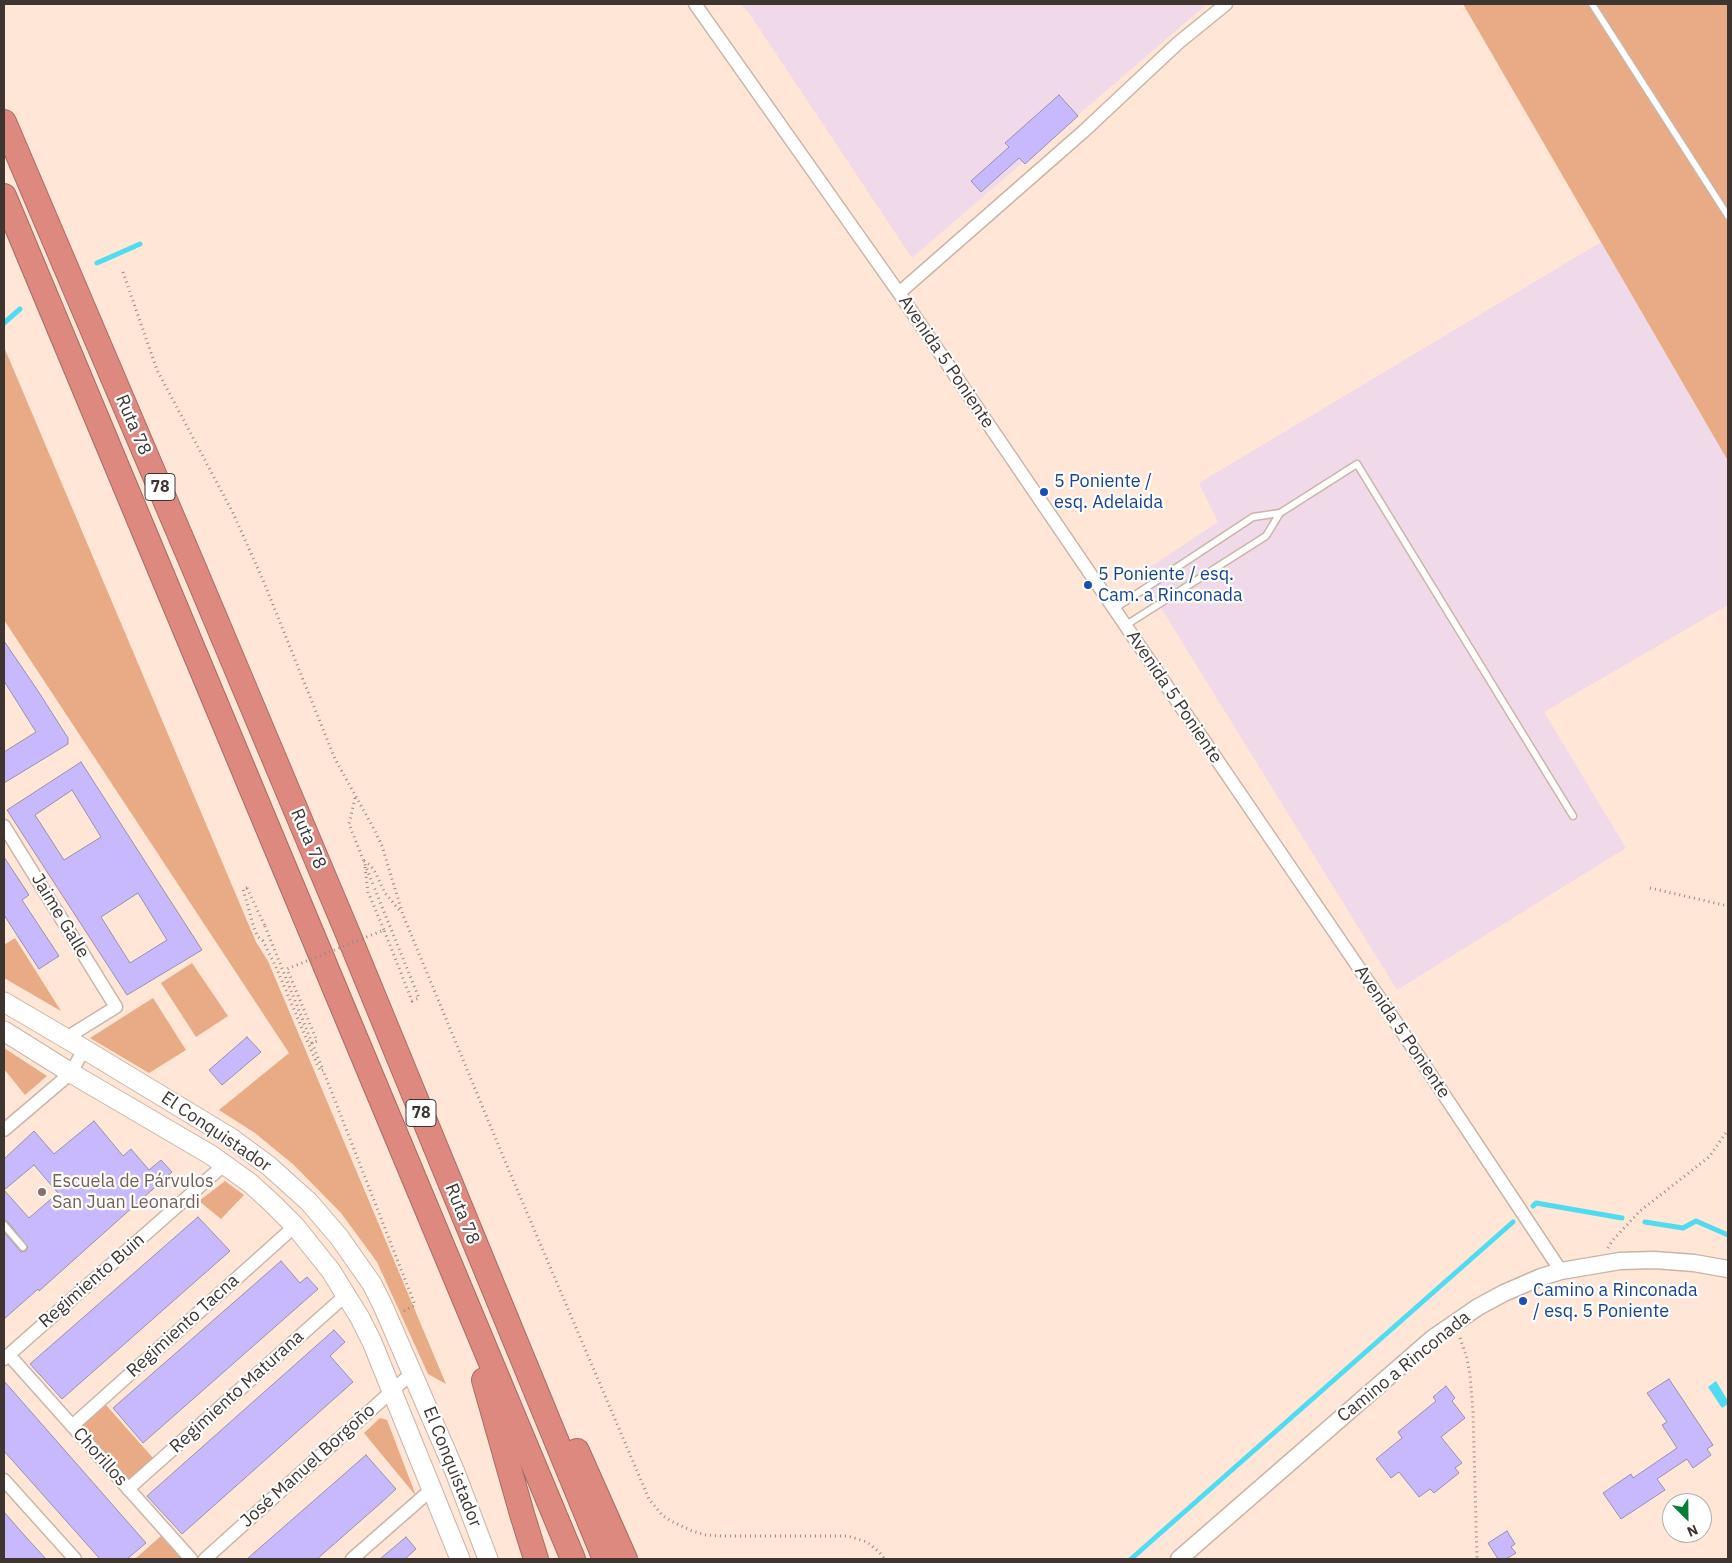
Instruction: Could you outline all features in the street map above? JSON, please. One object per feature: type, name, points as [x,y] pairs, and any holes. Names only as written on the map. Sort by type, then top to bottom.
[{"type":"highway","name":"Ruta 78","points":[[4,122],[348,934],[605,1559]]},
{"type":"highway","name":"Ruta 78","points":[[4,196],[573,1559]]},
{"type":"highway","points":[[442,1244],[536,1559]]},
{"type":"highway","points":[[494,1293],[533,1361],[585,1469],[625,1559]]},
{"type":"main road","name":"El Conquistador","points":[[4,1002],[84,1048],[231,1138],[269,1166],[308,1202],[339,1236],[372,1284],[389,1319],[456,1472],[488,1559]]},
{"type":"main road","name":"El Conquistador","points":[[4,1031],[225,1164],[267,1199],[295,1226],[346,1295],[372,1342],[460,1559]]},
{"type":"street","name":"Avenida 5 Poniente","points":[[695,4],[899,293],[1393,1018],[1561,1271]]},
{"type":"street","points":[[899,293],[1084,130],[1178,43],[1226,4]]},
{"type":"street","name":"Jaime Galle","points":[[4,826],[116,1007],[66,1038]]},
{"type":"street","points":[[4,1130],[71,1073],[84,1048]]},
{"type":"street","name":"Regimiento Buin","points":[[6,1357],[225,1164]]},
{"type":"street","name":"Regimiento Tacna","points":[[72,1426],[295,1226]]},
{"type":"street","name":"Camino a Rinconada","points":[[1179,1559],[1414,1354],[1454,1323],[1504,1294],[1541,1277],[1561,1271],[1620,1261],[1654,1260],[1694,1263],[1728,1269]]},
{"type":"street","name":"Regimiento Maturana","points":[[128,1489],[346,1295]]},
{"type":"street","name":"Chorillos","points":[[6,1357],[72,1426],[191,1559]]},
{"type":"street","name":"José Manuel Borgoño","points":[[204,1559],[412,1373]]},
{"type":"street","points":[[4,1480],[76,1559]]},
{"type":"street","points":[[352,1559],[432,1489]]},
{"type":"lane","points":[[1592,4],[1728,216]]},
{"type":"lane","points":[[1114,608],[1253,517],[1280,513],[1357,464],[1573,816]]},
{"type":"lane","points":[[1126,626],[1266,536],[1280,513]]},
{"type":"lane","points":[[4,1226],[23,1247]]},
{"type":"path","points":[[123,272],[157,370],[233,514],[273,605],[326,738],[382,846],[403,915],[649,1499],[662,1515],[676,1524],[706,1534],[721,1536],[848,1536],[867,1542],[885,1559]]},
{"type":"path","points":[[355,797],[349,824],[364,861],[374,887],[419,998],[412,1001],[368,892],[364,861]]},
{"type":"path","points":[[364,861],[374,870],[385,893],[403,915]]},
{"type":"path","points":[[323,1070],[320,1072],[274,962],[254,928],[243,889],[247,888],[265,926],[321,1064],[415,1305],[389,1319]]},
{"type":"path","points":[[1650,888],[1728,906]]},
{"type":"path","points":[[312,1043],[317,1042],[287,969],[384,930]]},
{"type":"path","points":[[1599,1264],[1612,1241],[1640,1212],[1709,1157],[1728,1130]]},
{"type":"path","points":[[1454,1323],[1463,1344],[1470,1375],[1473,1412],[1477,1559]]},
{"type":"shaded area","points":[[741,4],[1207,4],[912,258],[751,16]]},
{"type":"shaded area","points":[[1463,4],[1728,4],[1728,461],[1601,242]]},
{"type":"shaded area","points":[[1601,242],[1728,461],[1728,605],[1544,712],[1626,848],[1397,990],[1140,574],[1218,522],[1199,483]]},
{"type":"shaded area","points":[[4,347],[256,942],[268,961],[446,1384],[428,1374],[377,1262],[341,1213],[294,1165],[255,1133],[219,1110],[289,1053],[4,620]]},
{"type":"shaded area","points":[[15,938],[61,1011],[4,978],[4,945]]},
{"type":"shaded area","points":[[192,963],[228,1016],[196,1037],[161,983]]},
{"type":"shaded area","points":[[153,998],[186,1050],[149,1073],[90,1038]]},
{"type":"shaded area","points":[[4,1048],[47,1076],[25,1095],[4,1069]]},
{"type":"shaded area","points":[[225,1181],[244,1195],[221,1219],[199,1201]]},
{"type":"shaded area","points":[[106,1405],[153,1458],[128,1480],[81,1427]]},
{"type":"shaded area","points":[[380,1418],[387,1420],[416,1496],[364,1433]]},
{"type":"shaded area","points":[[161,1536],[182,1559],[135,1559]]},
{"type":"water","points":[[1716,1381],[1728,1401],[1728,1404],[1722,1408],[1708,1387]]},
{"type":"building","points":[[1059,95],[1078,116],[1025,164],[1019,158],[981,192],[971,181],[1009,147],[1005,143]]},
{"type":"building","points":[[4,641],[68,738],[68,744],[4,783],[4,752],[36,732],[4,681]]},
{"type":"building","points":[[81,762],[202,950],[127,995],[7,810]],"holes":[[[72,790],[101,837],[64,860],[35,815]],[[138,893],[167,940],[130,963],[101,917]]]},
{"type":"building","points":[[4,857],[29,895],[22,900],[59,956],[39,969],[4,915]]},
{"type":"building","points":[[247,1037],[261,1052],[222,1085],[209,1070]]},
{"type":"building","points":[[94,1121],[123,1156],[131,1149],[149,1170],[161,1160],[172,1172],[39,1291],[38,1289],[4,1319],[4,1232],[21,1252],[26,1251],[28,1247],[8,1222],[4,1220],[4,1190],[4,1159],[34,1131],[54,1154]],"holes":[[[34,1165],[58,1193],[29,1218],[4,1190]]]},
{"type":"building","points":[[198,1217],[230,1251],[62,1399],[30,1364]]},
{"type":"building","points":[[281,1261],[300,1283],[307,1277],[318,1289],[143,1443],[113,1408]]},
{"type":"building","points":[[334,1330],[345,1342],[330,1356],[353,1382],[182,1534],[147,1496]]},
{"type":"building","points":[[1669,1379],[1713,1445],[1707,1449],[1711,1455],[1693,1468],[1687,1459],[1657,1479],[1665,1490],[1621,1519],[1603,1493],[1631,1474],[1633,1478],[1677,1448],[1662,1425],[1667,1422],[1647,1393]]},
{"type":"building","points":[[4,1381],[146,1543],[127,1559],[100,1559],[4,1451]]},
{"type":"building","points":[[1446,1386],[1455,1398],[1452,1401],[1465,1418],[1441,1437],[1462,1463],[1455,1468],[1459,1473],[1434,1493],[1430,1489],[1419,1497],[1399,1472],[1391,1478],[1376,1459],[1402,1438],[1398,1432],[1436,1401],[1433,1397]]},
{"type":"building","points":[[366,1455],[396,1489],[317,1559],[247,1559]]},
{"type":"building","points":[[4,1512],[25,1536],[46,1559],[4,1559]]},
{"type":"building","points":[[1507,1531],[1515,1544],[1511,1547],[1516,1553],[1506,1559],[1498,1559],[1488,1543]]},
{"type":"building","points":[[406,1537],[416,1549],[405,1559],[380,1559]]},
{"type":"waterway","points":[[97,263],[140,244]]},
{"type":"waterway","points":[[4,323],[20,309]]},
{"type":"waterway","points":[[1533,1206],[1536,1203],[1622,1218]]},
{"type":"waterway","points":[[1645,1222],[1683,1228],[1696,1221],[1728,1235]]},
{"type":"waterway","points":[[1131,1559],[1513,1222]]},
{"type":"place","name":"5 Poniente / esq. Adelaida","points":[[1044,492]]},
{"type":"place","name":"5 Poniente / esq. Cam. a Rinconada","points":[[1088,585]]},
{"type":"place","name":"Escuela de Párvulos San Juan Leonardi","points":[[42,1192]]},
{"type":"place","name":"Camino a Rinconada / esq. 5 Poniente","points":[[1523,1301]]}]
